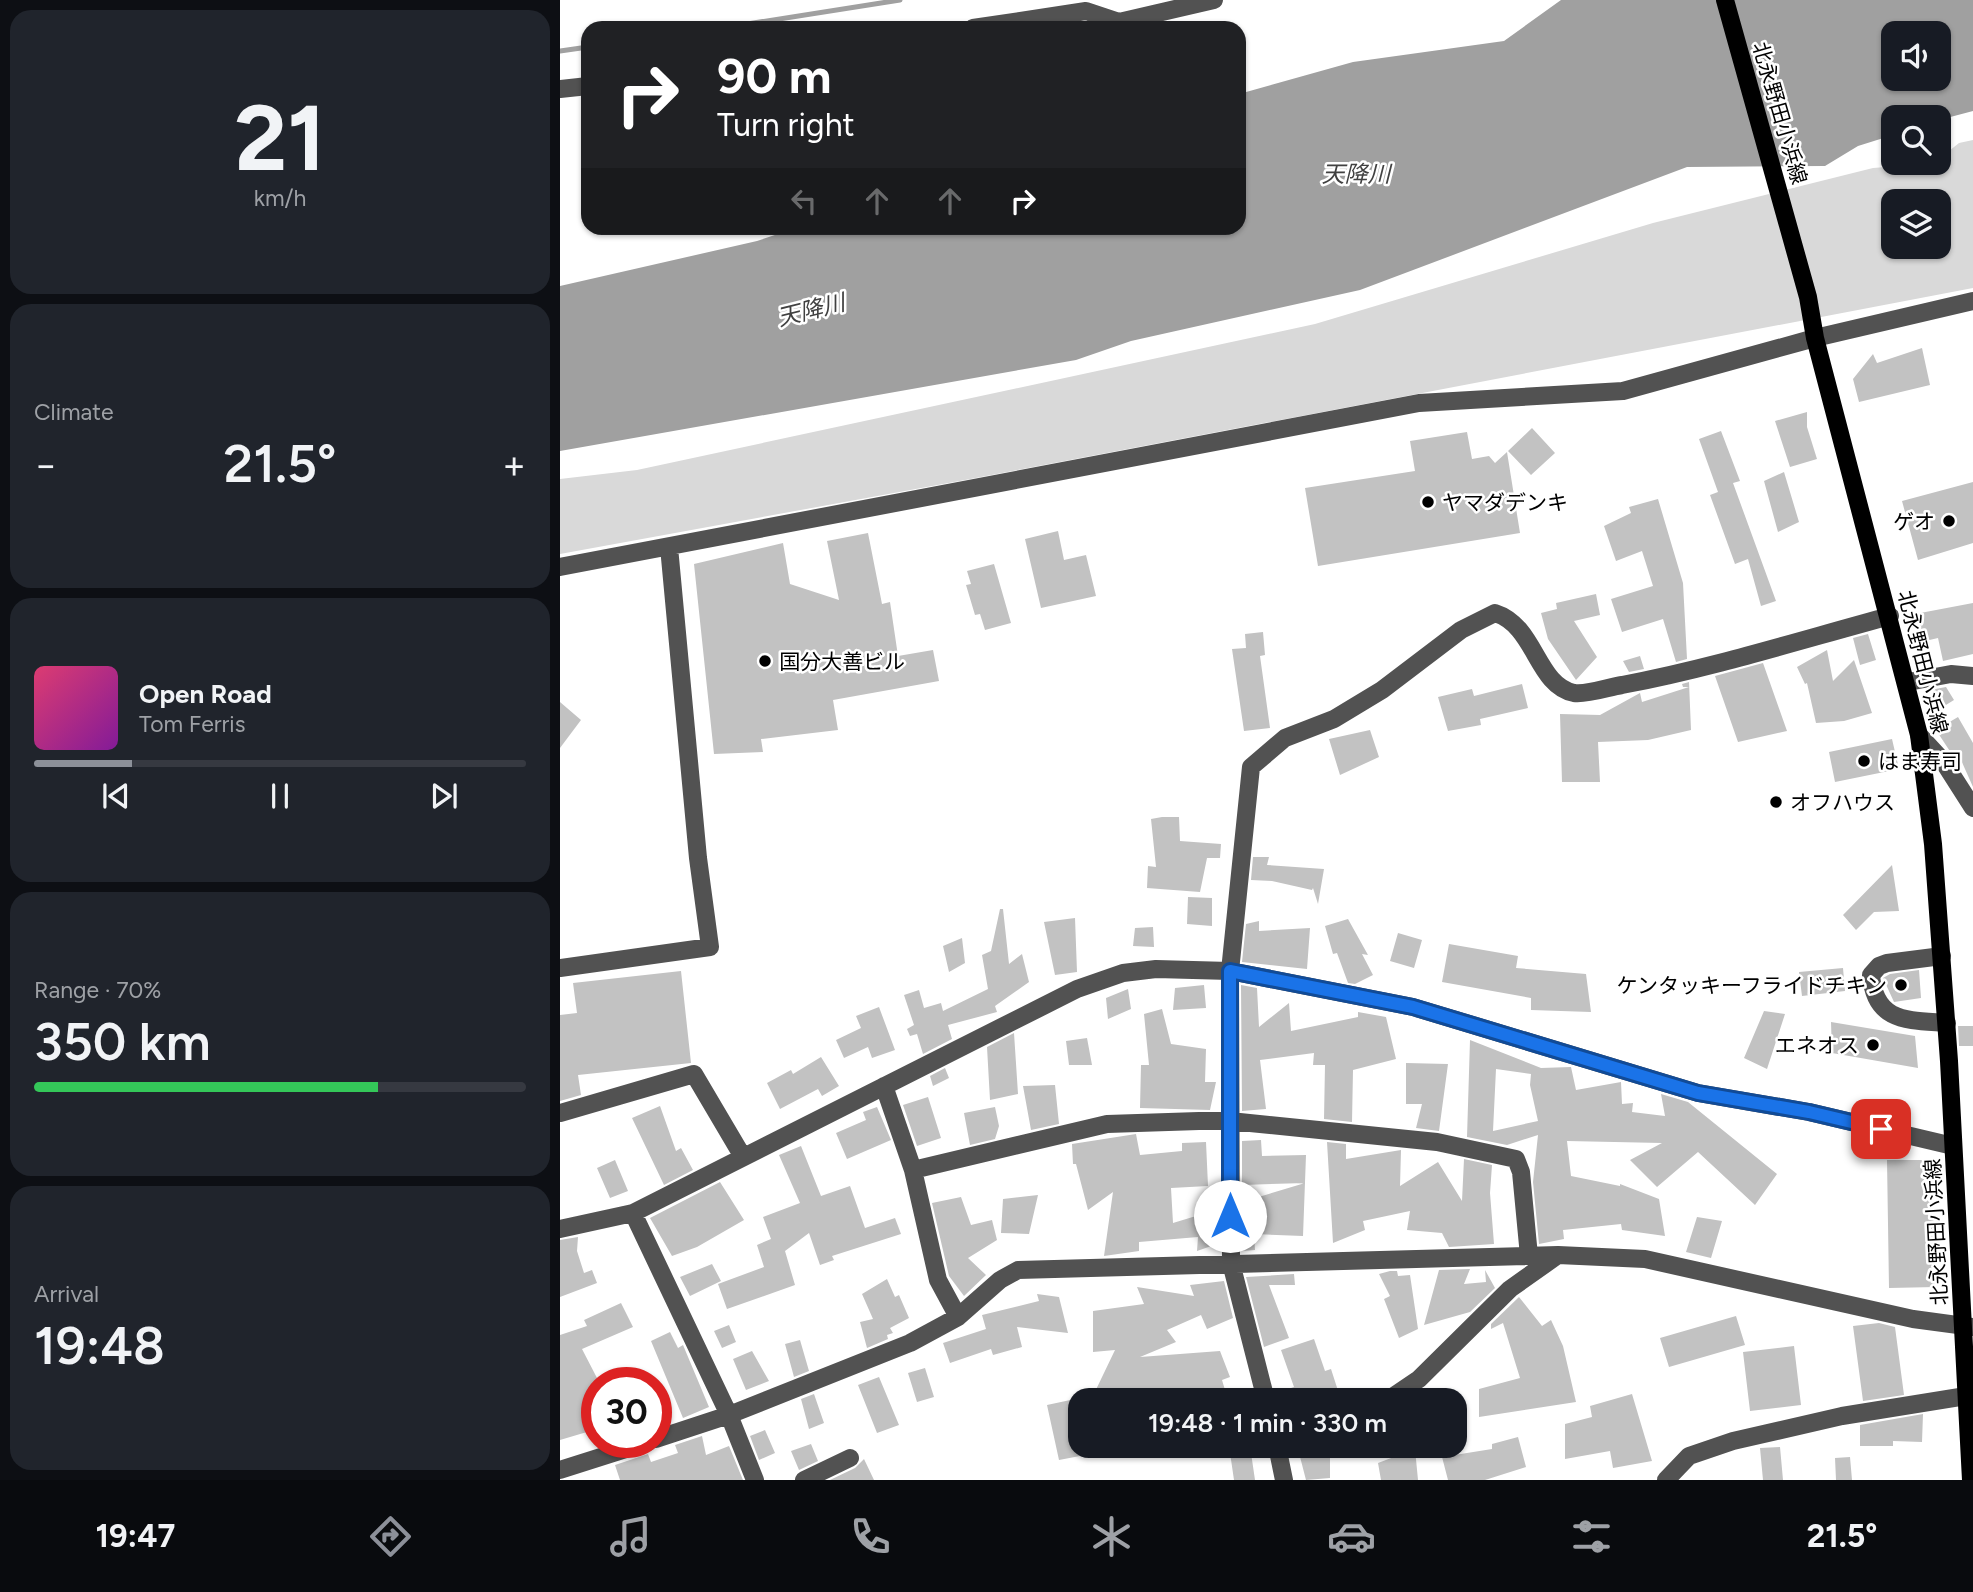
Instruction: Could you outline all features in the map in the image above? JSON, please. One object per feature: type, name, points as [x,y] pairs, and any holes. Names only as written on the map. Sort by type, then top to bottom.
[{"type":"main road","name":"北永野田小浜線","points":[[1725,0],[1808,296],[1815,338],[1908,682],[1919,735],[1933,844],[1947,1023],[1953,1146],[1968,1327],[1966,1396],[1971,1480]]},
{"type":"street","points":[[1123,21],[1214,0]]},
{"type":"street","points":[[1020,21],[1086,11],[1116,21]]},
{"type":"street","points":[[560,89],[581,87]]},
{"type":"street","points":[[560,567],[1419,403],[1623,391],[1815,338],[1973,301]]},
{"type":"street","points":[[560,968],[710,947],[698,858],[669,547]]},
{"type":"street","points":[[1263,1388],[1231,1263],[1230,971],[1251,767],[1285,738],[1334,719],[1382,690],[1474,622],[1495,613],[1509,618],[1531,642],[1550,679],[1576,693],[1671,675],[1890,616]]},
{"type":"street","points":[[1908,682],[1951,674],[1973,676]]},
{"type":"street","points":[[1919,735],[1942,761],[1973,808]]},
{"type":"street","points":[[1942,956],[1879,966],[1871,975],[1872,992],[1888,1013],[1905,1020],[1947,1023]]},
{"type":"street","points":[[560,1229],[633,1213],[1077,989],[1112,977],[1156,968],[1230,971],[1413,1007],[1698,1093],[1809,1112],[1953,1146]]},
{"type":"street","points":[[560,1114],[694,1074],[743,1157]]},
{"type":"street","points":[[884,1086],[914,1170],[939,1280],[958,1317]]},
{"type":"street","points":[[914,1170],[1107,1124],[1230,1121],[1437,1142],[1516,1159],[1521,1172],[1529,1256]]},
{"type":"street","points":[[633,1213],[729,1415],[755,1480]]},
{"type":"street","points":[[1406,1388],[1419,1379],[1510,1289],[1558,1255]]},
{"type":"street","points":[[672,1434],[729,1415],[910,1343],[958,1317],[1000,1280],[1018,1270],[1558,1255],[1645,1259],[1968,1327]]},
{"type":"street","points":[[1666,1480],[1689,1456],[1733,1441],[1842,1416],[1966,1396]]},
{"type":"street","points":[[560,1470],[598,1458]]},
{"type":"street","points":[[804,1480],[850,1458]]},
{"type":"street","points":[[1283,1458],[1284,1480]]},
{"type":"shaded area","points":[[1973,140],[1973,288],[965,480],[560,554],[560,479],[637,470],[1315,324],[1653,223],[1873,168],[1881,167],[1881,175],[1951,175],[1951,149],[1959,143]]},
{"type":"water","name":"天降川","points":[[1561,0],[1973,0],[1973,111],[1951,117],[1951,105],[1881,105],[1881,139],[1858,146],[1825,166],[1687,167],[1360,290],[1131,341],[1076,360],[560,451],[560,286],[775,235],[1246,235],[1246,92],[1353,62],[1504,41]]},
{"type":"building","points":[[1922,348],[1930,385],[1859,402],[1853,379],[1873,354],[1877,363]]},
{"type":"building","points":[[1807,412],[1807,427],[1817,459],[1790,467],[1775,421]]},
{"type":"building","points":[[1532,428],[1555,453],[1531,475],[1508,451]]},
{"type":"building","points":[[1721,431],[1740,481],[1733,483],[1776,601],[1761,606],[1748,559],[1735,564],[1710,495],[1718,492],[1699,439]]},
{"type":"building","points":[[1467,432],[1472,459],[1489,456],[1495,463],[1507,452],[1520,533],[1318,566],[1305,488],[1415,471],[1410,441]]},
{"type":"building","points":[[1784,472],[1799,522],[1778,532],[1764,481]]},
{"type":"building","points":[[1973,482],[1973,543],[1918,560],[1902,501]]},
{"type":"building","points":[[1658,499],[1683,583],[1687,659],[1676,662],[1663,619],[1622,632],[1611,599],[1653,586],[1642,551],[1616,561],[1604,526],[1631,513],[1629,507]]},
{"type":"building","points":[[1058,531],[1064,560],[1086,555],[1096,596],[1041,608],[1025,539]]},
{"type":"building","name":"国分大善ビル","points":[[868,533],[882,604],[890,602],[898,656],[933,650],[939,681],[833,700],[838,730],[761,739],[763,752],[714,754],[694,564],[783,543],[790,584],[839,600],[827,541]]},
{"type":"building","points":[[994,564],[1011,623],[985,630],[980,614],[975,615],[966,585],[971,584],[967,571]]},
{"type":"building","points":[[1596,594],[1600,615],[1574,621],[1597,657],[1576,680],[1548,639],[1541,613],[1557,609],[1556,603]]},
{"type":"building","points":[[1973,603],[1973,654],[1943,661],[1938,638],[1921,642],[1915,614]]},
{"type":"building","points":[[1263,632],[1265,655],[1260,656],[1270,728],[1244,731],[1232,649],[1246,648],[1245,634]]},
{"type":"building","points":[[1868,634],[1876,660],[1860,665],[1853,638]]},
{"type":"building","points":[[1827,650],[1833,681],[1854,660],[1872,713],[1844,721],[1816,723],[1807,683],[1805,684],[1797,667]]},
{"type":"building","points":[[1640,656],[1644,669],[1629,672],[1623,661]]},
{"type":"building","points":[[1763,663],[1787,731],[1738,742],[1715,676]]},
{"type":"building","points":[[1689,682],[1691,730],[1648,740],[1598,742],[1600,782],[1562,782],[1560,714],[1600,715],[1640,693],[1642,702],[1689,687],[1683,687],[1682,684]]},
{"type":"building","points":[[1522,684],[1528,708],[1480,719],[1481,725],[1448,731],[1438,697],[1472,689],[1474,696]]},
{"type":"building","points":[[1946,687],[1954,700],[1941,708],[1930,690]]},
{"type":"building","points":[[560,702],[581,720],[560,748]]},
{"type":"building","points":[[1958,717],[1973,743],[1973,787],[1961,760],[1957,762],[1936,730]]},
{"type":"building","points":[[1370,730],[1379,757],[1340,775],[1329,739]]},
{"type":"building","name":"はま寿司","points":[[1892,739],[1899,769],[1835,782],[1829,752]]},
{"type":"building","points":[[1179,817],[1180,841],[1221,844],[1220,858],[1207,858],[1200,892],[1147,888],[1148,866],[1156,867],[1151,819]]},
{"type":"building","points":[[1253,857],[1269,857],[1267,865],[1324,869],[1318,904],[1313,888],[1312,890],[1272,881],[1251,880]]},
{"type":"building","points":[[1892,865],[1899,911],[1874,912],[1856,930],[1843,915]]},
{"type":"building","points":[[1188,897],[1212,898],[1212,926],[1187,924]]},
{"type":"building","points":[[1000,909],[1003,909],[1009,964],[1022,954],[1029,982],[995,1006],[997,1012],[948,1025],[952,1039],[923,1054],[917,1034],[910,1036],[907,1029],[914,1025],[904,995],[919,990],[924,1008],[941,1003],[943,1011],[988,989],[982,955],[991,951]]},
{"type":"building","points":[[1075,918],[1077,972],[1055,975],[1044,922]]},
{"type":"building","points":[[1348,919],[1368,955],[1362,954],[1373,975],[1355,984],[1348,983],[1337,953],[1333,954],[1325,926]]},
{"type":"building","points":[[1259,921],[1259,931],[1310,928],[1307,969],[1242,962],[1246,924]]},
{"type":"building","points":[[1153,927],[1154,947],[1133,946],[1135,928]]},
{"type":"building","points":[[1398,933],[1422,940],[1414,968],[1390,961]]},
{"type":"building","points":[[962,938],[965,963],[949,972],[943,946]]},
{"type":"building","points":[[1449,944],[1518,956],[1516,968],[1586,974],[1591,1012],[1531,1010],[1531,998],[1442,982]]},
{"type":"building","points":[[1843,968],[1845,991],[1802,996],[1799,972]]},
{"type":"building","name":"ケンタッキーフライドチキン","points":[[1919,970],[1921,998],[1894,1002],[1883,978],[1890,974]]},
{"type":"building","points":[[681,971],[691,1063],[578,1075],[581,1095],[560,1101],[560,1015],[577,1013],[573,983]]},
{"type":"building","points":[[1204,985],[1206,1008],[1173,1010],[1175,988]]},
{"type":"building","points":[[1241,985],[1257,988],[1259,1027],[1289,1003],[1291,1031],[1358,1017],[1358,1012],[1386,1017],[1396,1059],[1353,1070],[1352,1122],[1324,1119],[1325,1065],[1313,1065],[1314,1053],[1260,1060],[1266,1109],[1242,1111]]},
{"type":"building","points":[[1128,989],[1131,1009],[1108,1019],[1106,998]]},
{"type":"building","points":[[879,1007],[895,1050],[872,1058],[868,1047],[844,1058],[836,1040],[861,1028],[856,1016]]},
{"type":"building","points":[[1162,1009],[1171,1044],[1206,1049],[1205,1082],[1216,1082],[1210,1110],[1140,1108],[1141,1065],[1149,1065],[1144,1014]]},
{"type":"building","points":[[1764,1011],[1785,1014],[1767,1069],[1744,1058]]},
{"type":"building","points":[[1831,1022],[1915,1036],[1918,1068],[1832,1053]]},
{"type":"building","points":[[1958,1026],[1973,1026],[1973,1046],[1959,1046]]},
{"type":"building","points":[[1014,1033],[1018,1094],[990,1100],[987,1047]]},
{"type":"building","points":[[1087,1038],[1092,1065],[1069,1065],[1066,1041]]},
{"type":"building","points":[[1470,1040],[1541,1068],[1571,1067],[1576,1090],[1621,1082],[1622,1104],[1633,1103],[1632,1112],[1665,1116],[1661,1094],[1688,1102],[1777,1174],[1755,1205],[1698,1152],[1657,1187],[1630,1160],[1662,1143],[1567,1141],[1571,1176],[1620,1184],[1659,1199],[1665,1236],[1622,1230],[1621,1224],[1563,1230],[1564,1239],[1539,1244],[1533,1182],[1538,1135],[1507,1145],[1467,1137]],"holes":[[[1496,1069],[1531,1074],[1530,1085],[1538,1121],[1493,1131]]]},
{"type":"building","points":[[821,1057],[839,1086],[822,1096],[818,1089],[780,1109],[767,1083],[791,1070],[793,1074]]},
{"type":"building","points":[[1406,1063],[1448,1064],[1439,1131],[1416,1128],[1422,1104],[1406,1104]]},
{"type":"building","points":[[945,1068],[949,1078],[933,1086],[930,1076]]},
{"type":"building","points":[[1055,1085],[1059,1124],[1031,1130],[1023,1086]]},
{"type":"building","points":[[928,1097],[941,1138],[917,1146],[903,1105]]},
{"type":"building","points":[[660,1106],[676,1151],[681,1148],[693,1170],[664,1185],[632,1118]]},
{"type":"building","points":[[877,1107],[891,1140],[847,1159],[836,1133],[866,1120],[863,1112]]},
{"type":"building","points":[[995,1107],[999,1126],[995,1139],[970,1145],[964,1113]]},
{"type":"building","points":[[1136,1134],[1140,1155],[1182,1151],[1182,1143],[1206,1142],[1208,1186],[1171,1188],[1173,1223],[1219,1209],[1220,1243],[1197,1251],[1198,1237],[1139,1242],[1139,1251],[1104,1256],[1113,1192],[1088,1210],[1076,1164],[1073,1164],[1072,1144]]},
{"type":"building","points":[[1261,1140],[1262,1156],[1306,1155],[1305,1183],[1242,1185],[1242,1141]]},
{"type":"building","points":[[1327,1142],[1346,1144],[1346,1159],[1401,1150],[1400,1186],[1438,1162],[1462,1201],[1464,1159],[1492,1165],[1490,1193],[1494,1244],[1449,1247],[1442,1233],[1407,1230],[1410,1211],[1363,1221],[1365,1230],[1333,1243]]},
{"type":"building","points":[[801,1146],[821,1196],[850,1186],[865,1228],[895,1218],[901,1234],[832,1256],[834,1260],[820,1265],[809,1233],[785,1251],[795,1285],[727,1309],[718,1284],[764,1267],[757,1245],[771,1239],[763,1217],[800,1203],[779,1155]]},
{"type":"building","points":[[615,1160],[628,1191],[610,1198],[597,1168]]},
{"type":"building","points":[[1887,1160],[1933,1160],[1936,1287],[1889,1288]]},
{"type":"building","points":[[720,1182],[744,1220],[697,1247],[672,1256],[650,1218]]},
{"type":"building","points":[[1305,1183],[1303,1236],[1254,1234],[1255,1250],[1242,1251],[1242,1202]]},
{"type":"building","points":[[1038,1195],[1029,1234],[1001,1233],[1003,1199]]},
{"type":"building","points":[[961,1197],[971,1225],[992,1220],[997,1240],[968,1258],[986,1275],[964,1296],[949,1276],[932,1203]]},
{"type":"building","points":[[1697,1217],[1722,1221],[1711,1258],[1686,1252]]},
{"type":"building","points":[[578,1237],[577,1251],[584,1273],[592,1270],[597,1283],[560,1297],[560,1240]]},
{"type":"building","points":[[712,1264],[721,1281],[690,1296],[680,1277]]},
{"type":"building","points":[[1470,1269],[1464,1284],[1486,1282],[1485,1270],[1495,1288],[1470,1312],[1424,1325],[1439,1270]]},
{"type":"building","points":[[1397,1271],[1398,1276],[1410,1275],[1418,1329],[1399,1338],[1384,1299],[1390,1296],[1379,1274]]},
{"type":"building","points":[[1294,1274],[1295,1285],[1269,1285],[1289,1338],[1264,1347],[1246,1277]]},
{"type":"building","points":[[887,1279],[895,1297],[899,1295],[909,1318],[890,1328],[893,1333],[887,1335],[888,1339],[867,1348],[860,1322],[873,1319],[862,1294]]},
{"type":"building","points":[[1224,1281],[1233,1318],[1207,1329],[1201,1315],[1167,1330],[1176,1342],[1140,1357],[1220,1351],[1230,1377],[1222,1380],[1224,1388],[1097,1388],[1115,1350],[1093,1352],[1093,1311],[1144,1304],[1137,1287],[1194,1296],[1190,1285]]},
{"type":"building","points":[[1037,1294],[1059,1297],[1068,1333],[1017,1327],[1022,1347],[993,1355],[991,1349],[950,1363],[943,1343],[986,1329],[982,1315],[1039,1301]]},
{"type":"building","points":[[1519,1297],[1542,1326],[1551,1320],[1563,1346],[1576,1402],[1479,1417],[1479,1389],[1520,1378],[1503,1323],[1491,1329],[1491,1324]]},
{"type":"building","points":[[621,1303],[633,1327],[582,1349],[591,1367],[581,1367],[581,1434],[560,1440],[560,1335],[587,1326],[584,1320]]},
{"type":"building","points":[[1736,1316],[1745,1345],[1669,1367],[1660,1338]]},
{"type":"building","points":[[1879,1323],[1895,1327],[1904,1395],[1863,1401],[1853,1326]]},
{"type":"building","points":[[729,1325],[736,1342],[722,1348],[714,1331]]},
{"type":"building","points":[[670,1332],[678,1348],[683,1345],[709,1407],[683,1418],[672,1392],[672,1367],[662,1367],[651,1341]]},
{"type":"building","points":[[1314,1339],[1325,1371],[1331,1369],[1337,1388],[1291,1388],[1294,1387],[1281,1350]]},
{"type":"building","points":[[800,1340],[809,1371],[794,1377],[785,1344]]},
{"type":"building","points":[[1794,1346],[1801,1405],[1750,1411],[1743,1352]]},
{"type":"building","points":[[752,1351],[769,1381],[746,1390],[733,1359]]},
{"type":"building","points":[[925,1368],[934,1397],[917,1402],[908,1373]]},
{"type":"building","points":[[879,1377],[899,1425],[877,1433],[858,1385]]},
{"type":"building","points":[[814,1394],[824,1423],[809,1429],[801,1399]]},
{"type":"building","points":[[1632,1394],[1652,1461],[1613,1468],[1610,1451],[1565,1459],[1565,1424],[1592,1417],[1590,1406]]},
{"type":"building","points":[[1068,1400],[1070,1458],[1059,1460],[1047,1405]]},
{"type":"building","points":[[1923,1414],[1922,1442],[1893,1441],[1893,1446],[1860,1446],[1860,1425]]},
{"type":"building","points":[[765,1430],[775,1453],[759,1460],[750,1436]]},
{"type":"building","points":[[702,1436],[706,1455],[729,1446],[743,1480],[620,1480],[615,1465],[636,1458],[650,1458],[651,1462],[672,1458],[672,1455],[678,1453],[675,1445]]},
{"type":"building","points":[[1518,1437],[1526,1467],[1485,1480],[1448,1480],[1442,1458],[1467,1458],[1467,1453],[1492,1449],[1492,1444]]},
{"type":"building","points":[[811,1444],[818,1461],[799,1470],[791,1451]]},
{"type":"building","points":[[1780,1447],[1783,1480],[1763,1480],[1760,1448]]},
{"type":"building","points":[[1850,1457],[1852,1480],[1836,1480],[1835,1458]]},
{"type":"building","points":[[1231,1458],[1252,1458],[1255,1480],[1234,1480]]},
{"type":"building","points":[[1300,1458],[1330,1458],[1330,1478],[1306,1480]]},
{"type":"building","points":[[1391,1458],[1416,1458],[1418,1480],[1381,1480],[1378,1463]]},
{"type":"building","points":[[864,1459],[874,1480],[830,1480],[855,1468]]},
{"type":"waterway","points":[[766,21],[900,0]]},
{"type":"waterway","points":[[560,51],[581,48]]},
{"type":"place","name":"ヤマダデンキ","points":[[1428,502]]},
{"type":"place","name":"ゲオ","points":[[1949,521]]},
{"type":"place","name":"国分大善ビル","points":[[765,661]]},
{"type":"place","name":"はま寿司","points":[[1864,761]]},
{"type":"place","name":"オフハウス","points":[[1776,802]]},
{"type":"place","name":"ケンタッキーフライドチキン","points":[[1901,985]]},
{"type":"place","name":"エネオス","points":[[1873,1045]]},
{"type":"route","points":[[1230,1216],[1230,971],[1413,1007],[1698,1093],[1809,1112],[1881,1129]]}]
